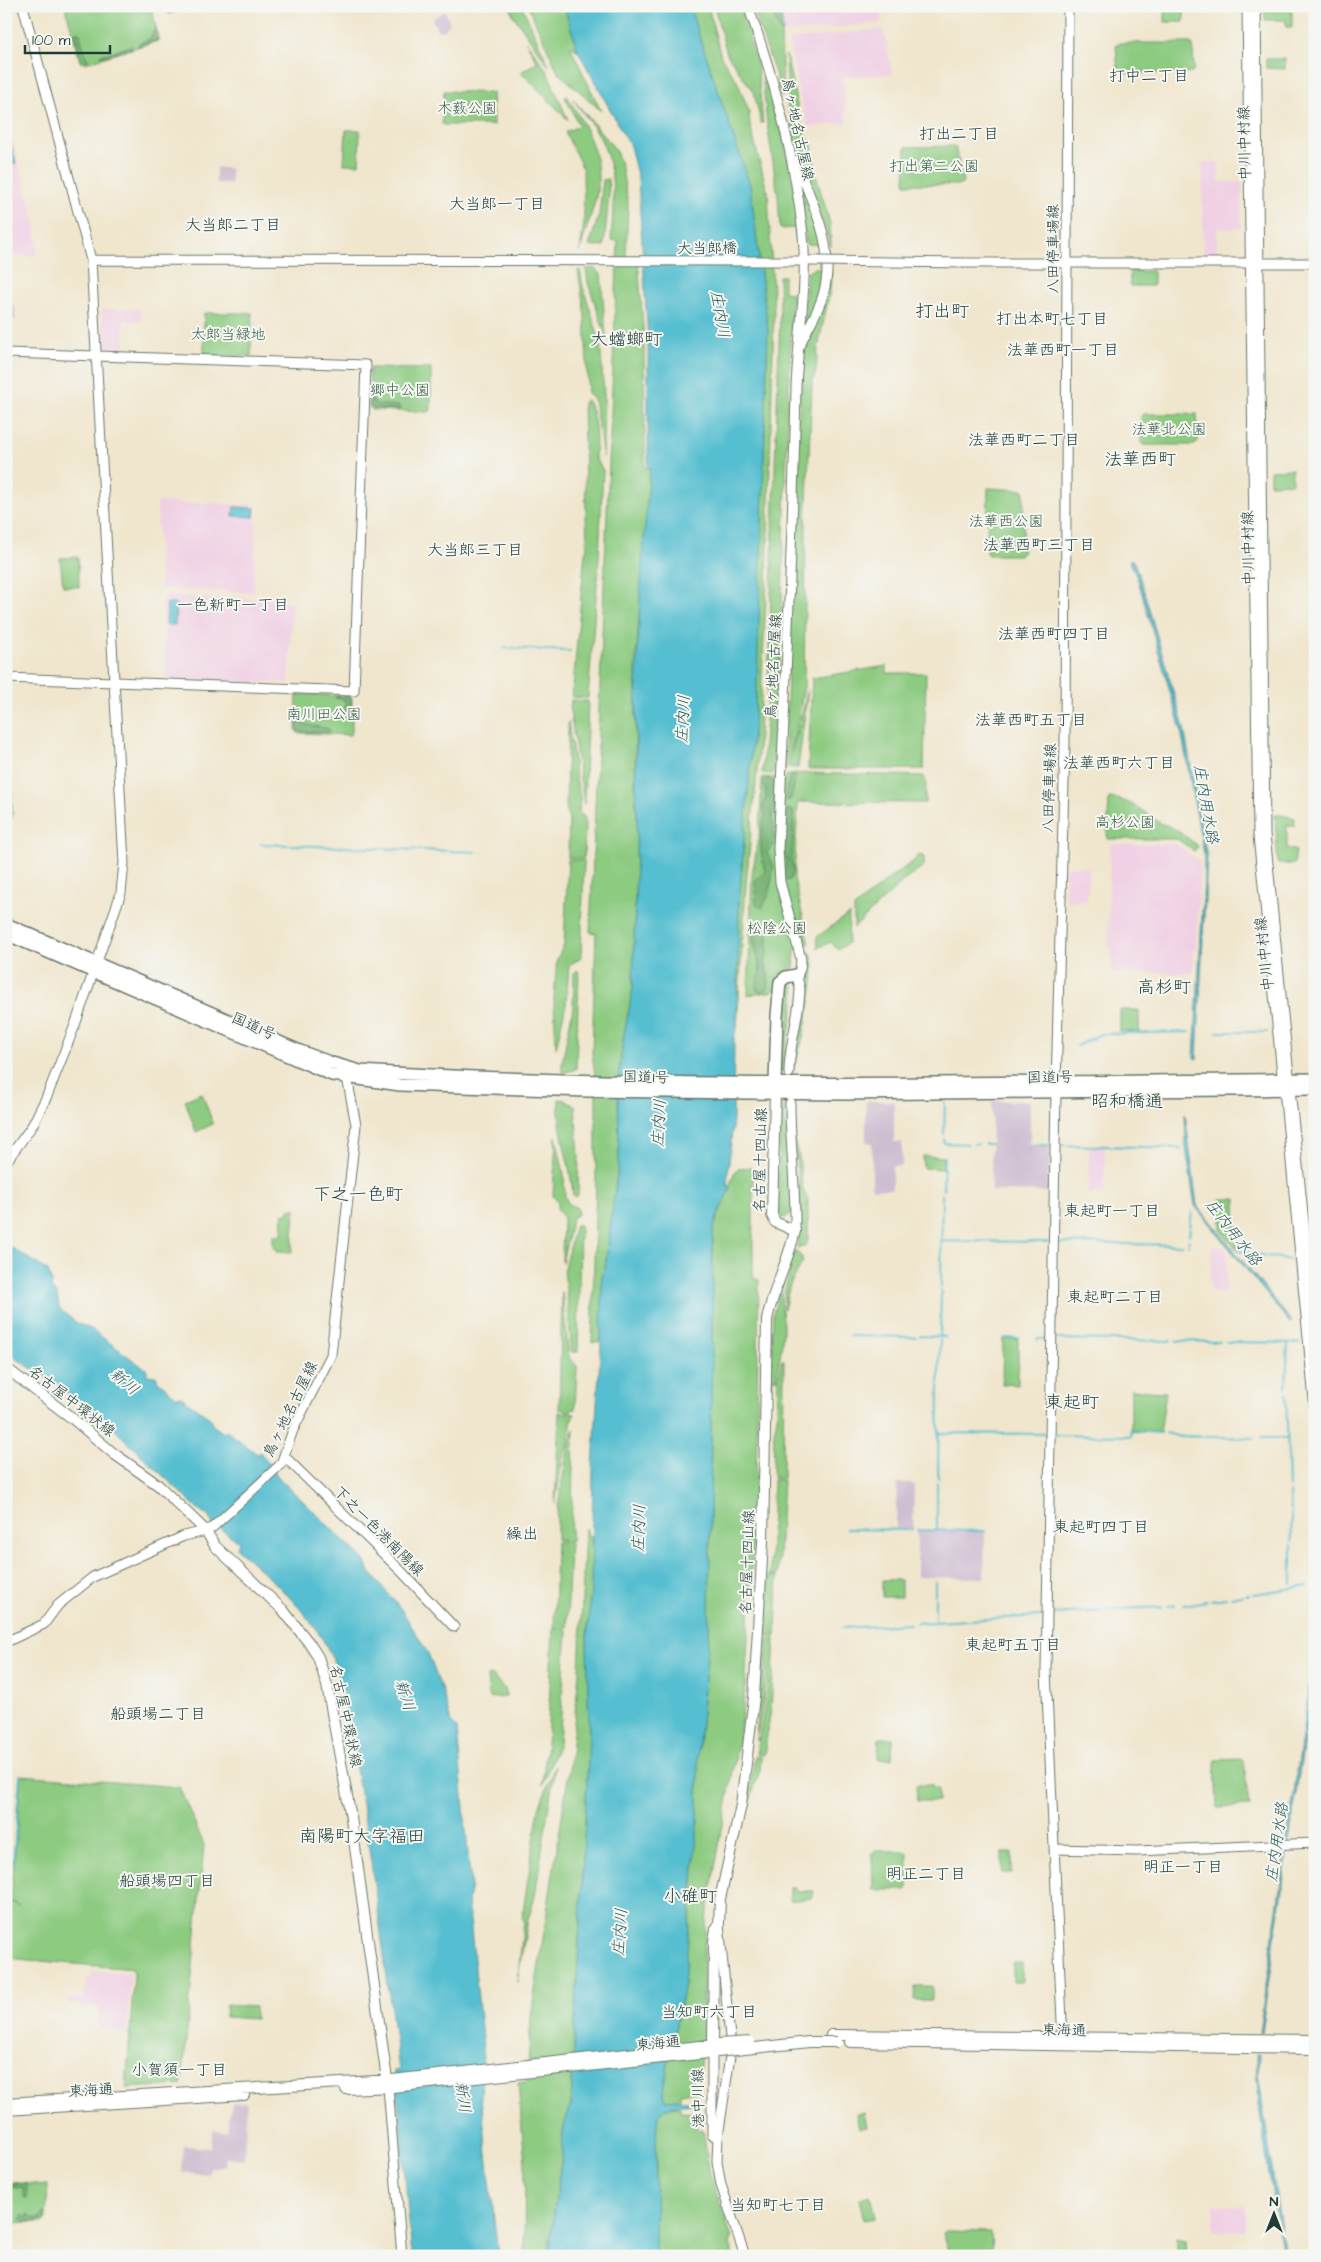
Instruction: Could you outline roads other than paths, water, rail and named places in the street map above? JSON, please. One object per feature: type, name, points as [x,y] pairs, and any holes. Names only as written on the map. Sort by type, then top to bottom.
[{"type":"highway","name":"国道1号","points":[[6,924],[94,967]]},
{"type":"highway","name":"国道1号","points":[[6,934],[94,967],[346,1072],[369,1071],[544,1085],[849,1089],[1286,1084],[1315,1079]]},
{"type":"highway","points":[[771,1088],[780,982],[786,977],[796,975]]},
{"type":"highway","name":"国道1号","points":[[1286,1084],[1315,1089]]},
{"type":"main road","name":"名古屋十四山線","points":[[713,2048],[714,1941],[719,1924],[720,1899],[741,1805],[758,1648],[765,1478],[767,1320],[771,1301],[791,1248],[795,1231],[775,1222],[772,1215],[775,1163],[771,1088]]},
{"type":"main road","name":"名古屋中環状線","points":[[6,1368],[73,1419],[113,1453],[158,1485],[210,1529],[215,1546],[283,1610],[310,1643],[323,1670],[351,1818],[390,2083]]},
{"type":"main road","name":"東海通","points":[[6,2110],[390,2083],[713,2048],[834,2038],[1063,2041],[1315,2040]]},
{"type":"main road","name":"東海通","points":[[1063,2041],[1315,2049]]},
{"type":"main road","name":"東海通","points":[[6,2103],[390,2083]]},
{"type":"street","points":[[6,1162],[32,1126],[56,1075],[116,909],[123,878],[91,260],[23,6]]},
{"type":"street","name":"鳥ヶ地名古屋線","points":[[748,6],[773,77],[792,155],[802,226],[788,641],[778,865],[784,900],[800,953],[800,969],[796,975],[800,987],[799,999],[789,1073]]},
{"type":"street","name":"八田停車場線","points":[[1063,2041],[1046,1671],[1060,853],[1064,771],[1068,6]]},
{"type":"street","name":"中川中村線","points":[[1248,6],[1254,263]]},
{"type":"street","name":"中川中村線","points":[[1256,6],[1254,263],[1258,835],[1286,1084]]},
{"type":"street","points":[[792,155],[821,226],[827,245],[828,268],[822,297],[797,353]]},
{"type":"street","name":"大当郎橋","points":[[91,260],[1315,263]]},
{"type":"street","points":[[6,353],[366,365],[354,691],[6,678]]},
{"type":"street","name":"鳥ヶ地名古屋線","points":[[6,1642],[44,1624],[58,1605],[93,1577],[184,1536],[210,1529],[283,1460],[293,1430],[331,1355],[356,1125],[346,1072]]},
{"type":"street","points":[[1286,1084],[1315,1328]]},
{"type":"street","points":[[1286,1084],[1315,1410]]},
{"type":"street","points":[[790,1103],[790,1144],[795,1196],[795,1231]]},
{"type":"street","name":"下之一色港南陽線","points":[[283,1460],[400,1570],[454,1627]]},
{"type":"street","points":[[1054,1849],[1137,1851],[1315,1843]]},
{"type":"street","points":[[718,2137],[730,2056],[730,2037],[719,1924]]},
{"type":"street","name":"港中川線","points":[[713,2048],[712,2135],[718,2137],[721,2185],[745,2256]]},
{"type":"street","points":[[390,2083],[402,2256]]},
{"type":"water","name":"庄内川","points":[[564,6],[689,6],[750,185],[768,330],[757,682],[739,904],[737,1028],[734,1036],[733,1120],[727,1184],[730,1188],[713,1230],[709,1634],[698,1756],[698,1823],[684,1984],[663,2090],[666,2100],[680,2099],[680,2101],[691,2101],[691,2104],[664,2108],[658,2115],[656,2135],[655,2256],[548,2256],[562,2155],[563,2128],[571,2105],[589,1738],[587,1637],[591,1591],[593,1466],[601,1342],[602,1275],[605,1268],[619,1158],[618,1083],[623,1040],[633,988],[637,815],[638,640],[650,469],[648,467],[648,341],[638,179],[630,146],[578,51]]},
{"type":"water","points":[[11,143],[16,163],[8,166],[6,145]]},
{"type":"water","points":[[234,507],[255,508],[254,517],[233,516]]},
{"type":"water","points":[[1129,560],[1133,560],[1140,578],[1184,728],[1207,858],[1197,1059],[1194,1058],[1204,854],[1181,730],[1138,580]]},
{"type":"water","points":[[167,603],[176,604],[175,625],[166,625]]},
{"type":"water","points":[[1185,1113],[1197,1205],[1292,1322],[1290,1323],[1195,1206],[1186,1148]]},
{"type":"water","name":"新川","points":[[6,1244],[48,1271],[52,1282],[51,1289],[57,1294],[59,1307],[63,1312],[77,1323],[91,1329],[147,1370],[147,1375],[156,1376],[158,1381],[177,1397],[180,1396],[211,1419],[213,1421],[211,1424],[224,1433],[227,1431],[257,1454],[260,1452],[280,1479],[364,1560],[370,1572],[401,1609],[428,1653],[443,1693],[451,1722],[457,1728],[471,1887],[468,1899],[483,2049],[481,2097],[498,2256],[412,2256],[398,2100],[394,2100],[394,2071],[399,2070],[378,1914],[345,1704],[339,1676],[329,1651],[299,1608],[275,1583],[236,1548],[239,1542],[212,1523],[208,1516],[197,1508],[115,1430],[52,1382],[6,1352]]},
{"type":"water","points":[[1315,1648],[1315,1665],[1261,2033],[1259,2033]]},
{"type":"water","points":[[1256,2054],[1259,2054],[1258,2073],[1285,2256],[1283,2256],[1262,2130]]},
{"type":"waterway","points":[[505,648],[570,651]]},
{"type":"waterway","points":[[261,844],[476,852]]},
{"type":"waterway","points":[[1077,1046],[1101,1034],[1190,1032]]},
{"type":"waterway","points":[[1217,1032],[1267,1032]]},
{"type":"waterway","points":[[944,1134],[945,1102]]},
{"type":"waterway","points":[[944,1139],[944,1143],[968,1144]]},
{"type":"waterway","points":[[985,1144],[991,1144]]},
{"type":"waterway","points":[[1030,1145],[1050,1145]]},
{"type":"waterway","points":[[1061,1145],[1181,1148]]},
{"type":"waterway","points":[[943,1190],[944,1157]]},
{"type":"waterway","points":[[941,1287],[942,1194]]},
{"type":"waterway","points":[[1189,1235],[1192,1212]]},
{"type":"waterway","points":[[1188,1245],[1189,1240]]},
{"type":"waterway","points":[[942,1241],[1048,1242]]},
{"type":"waterway","points":[[1059,1243],[1182,1245]]},
{"type":"waterway","name":"庄内用水路","points":[[1238,1251],[1290,1260]]},
{"type":"waterway","points":[[939,1383],[941,1290]]},
{"type":"waterway","points":[[850,1336],[916,1337]]},
{"type":"waterway","points":[[920,1336],[946,1337]]},
{"type":"waterway","points":[[1005,1338],[1018,1338]]},
{"type":"waterway","points":[[1037,1339],[1047,1339]]},
{"type":"waterway","points":[[1057,1339],[1171,1341]]},
{"type":"waterway","points":[[1176,1341],[1220,1342]]},
{"type":"waterway","points":[[1226,1342],[1299,1343]]},
{"type":"waterway","points":[[1286,1387],[1288,1343]]},
{"type":"waterway","points":[[938,1479],[939,1386]]},
{"type":"waterway","points":[[1286,1394],[1289,1487]]},
{"type":"waterway","points":[[1055,1435],[1131,1436],[1131,1431],[1160,1433]]},
{"type":"waterway","points":[[938,1433],[1045,1434]]},
{"type":"waterway","points":[[1166,1433],[1177,1436],[1254,1438]]},
{"type":"waterway","points":[[1261,1438],[1286,1438]]},
{"type":"waterway","points":[[937,1484],[937,1529]]},
{"type":"waterway","points":[[1290,1492],[1292,1541]]},
{"type":"waterway","points":[[846,1529],[912,1530]]},
{"type":"waterway","points":[[917,1530],[985,1531]]},
{"type":"waterway","points":[[1292,1545],[1292,1584]]},
{"type":"waterway","points":[[935,1580],[935,1622]]},
{"type":"waterway","points":[[1253,1594],[1308,1586]]},
{"type":"waterway","points":[[1231,1597],[1242,1596]]},
{"type":"waterway","points":[[1211,1600],[1226,1598]]},
{"type":"waterway","points":[[1184,1605],[1207,1601]]},
{"type":"waterway","points":[[1168,1606],[1175,1605]]},
{"type":"waterway","points":[[1106,1610],[1162,1607]]},
{"type":"waterway","points":[[1053,1614],[1103,1611]]},
{"type":"waterway","points":[[916,1623],[1042,1616]]},
{"type":"waterway","points":[[842,1628],[910,1624]]},
{"type":"waterway","points":[[13,1864],[20,1775]]},
{"type":"district","name":"打中二丁目","points":[[1149,75]]},
{"type":"district","name":"打出二丁目","points":[[959,133]]},
{"type":"district","name":"大当郎一丁目","points":[[497,203]]},
{"type":"district","name":"大当郎二丁目","points":[[233,224]]},
{"type":"district","name":"打出町","points":[[942,311]]},
{"type":"district","name":"打出本町七丁目","points":[[1052,318]]},
{"type":"district","name":"大蟷螂町","points":[[626,339]]},
{"type":"district","name":"法華西町一丁目","points":[[1063,349]]},
{"type":"district","name":"法華西町二丁目","points":[[1024,439]]},
{"type":"district","name":"法華西町","points":[[1140,459]]},
{"type":"district","name":"法華西町三丁目","points":[[1039,544]]},
{"type":"district","name":"大当郎三丁目","points":[[475,549]]},
{"type":"district","name":"一色新町一丁目","points":[[233,604]]},
{"type":"district","name":"法華西町四丁目","points":[[1054,633]]},
{"type":"district","name":"法華西町五丁目","points":[[1031,719]]},
{"type":"district","name":"法華西町六丁目","points":[[1119,762]]},
{"type":"district","name":"高杉町","points":[[1164,987]]},
{"type":"district","name":"昭和橋通","points":[[1127,1101]]},
{"type":"district","name":"下之一色町","points":[[358,1194]]},
{"type":"district","name":"東起町一丁目","points":[[1112,1210]]},
{"type":"district","name":"東起町二丁目","points":[[1115,1296]]},
{"type":"district","name":"東起町","points":[[1072,1402]]},
{"type":"district","name":"東起町四丁目","points":[[1101,1526]]},
{"type":"district","name":"繰出","points":[[522,1533]]},
{"type":"district","name":"東起町五丁目","points":[[1013,1644]]},
{"type":"district","name":"船頭場二丁目","points":[[158,1713]]},
{"type":"district","name":"南陽町大字福田","points":[[362,1836]]},
{"type":"district","name":"明正一丁目","points":[[1183,1866]]},
{"type":"district","name":"明正二丁目","points":[[926,1873]]},
{"type":"district","name":"船頭場四丁目","points":[[167,1880]]},
{"type":"district","name":"小碓町","points":[[690,1896]]},
{"type":"district","name":"当知町六丁目","points":[[709,2011]]},
{"type":"district","name":"小賀須一丁目","points":[[179,2069]]},
{"type":"district","name":"当知町七丁目","points":[[778,2204]]},
{"type":"park label","name":"木薮公園","points":[[467,108]]},
{"type":"park label","name":"打出第二公園","points":[[934,166]]},
{"type":"park label","name":"太郎当緑地","points":[[228,334]]},
{"type":"park label","name":"郷中公園","points":[[400,390]]},
{"type":"park label","name":"法華北公園","points":[[1169,429]]},
{"type":"park label","name":"法華西公園","points":[[1006,521]]},
{"type":"park label","name":"南川田公園","points":[[324,714]]},
{"type":"park label","name":"高杉公園","points":[[1125,822]]},
{"type":"park label","name":"松陰公園","points":[[777,928]]}]
